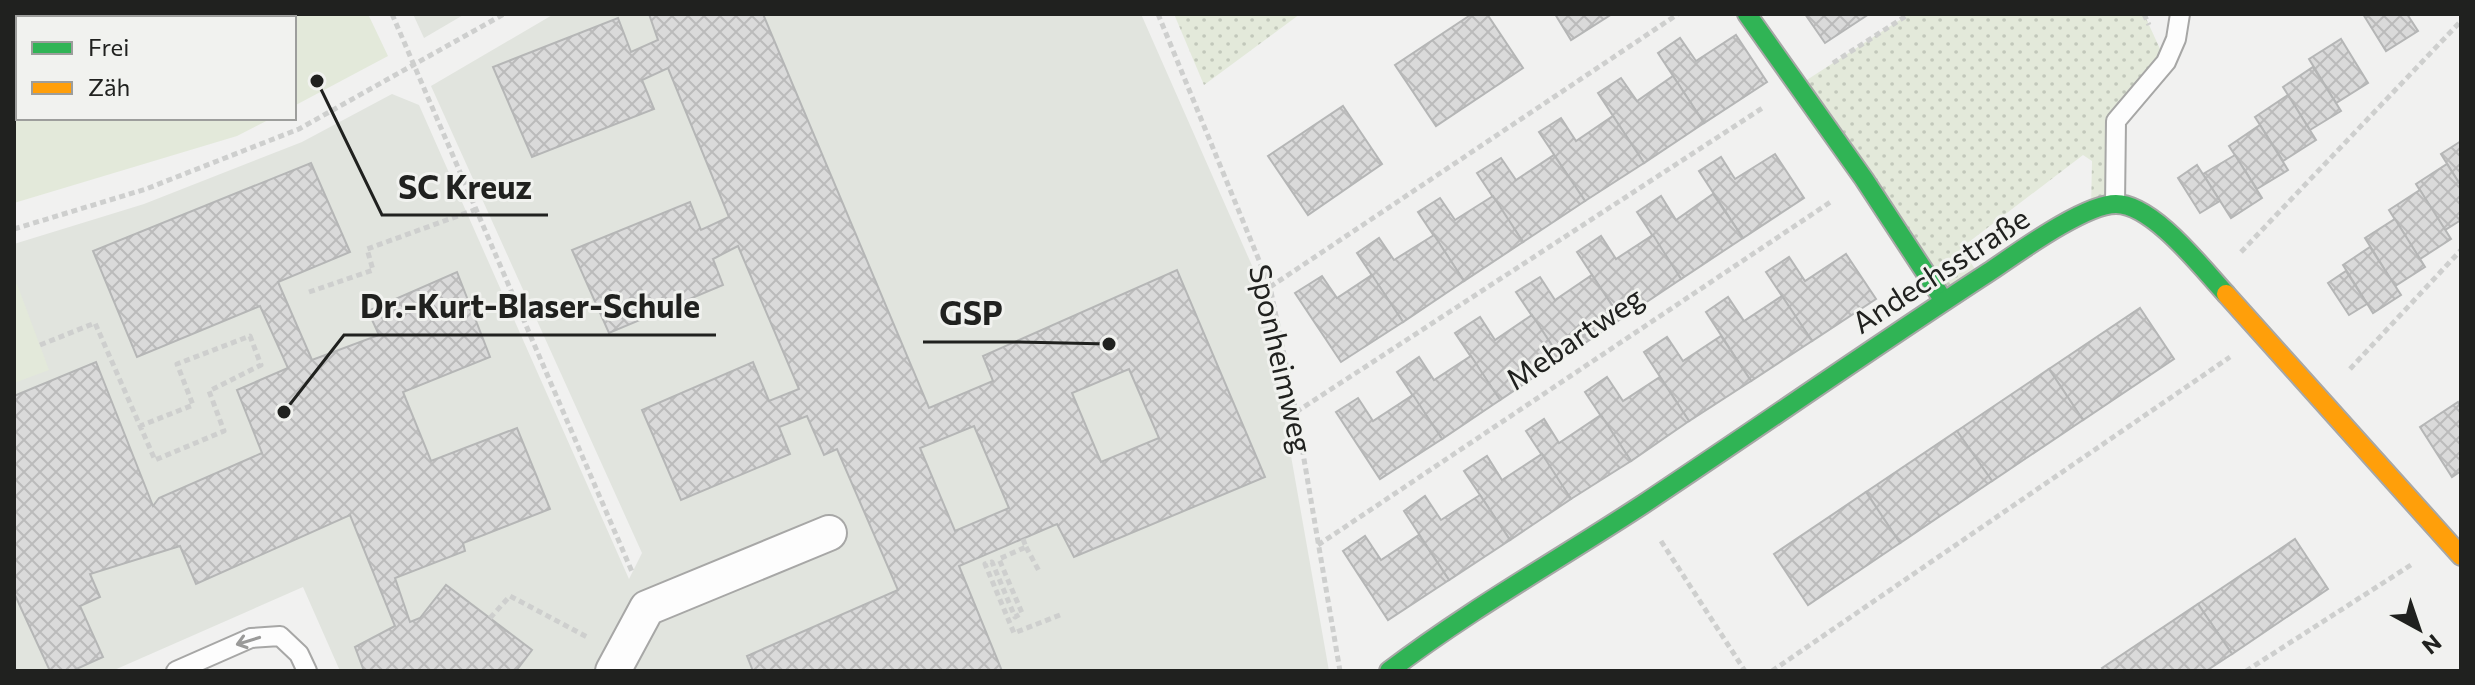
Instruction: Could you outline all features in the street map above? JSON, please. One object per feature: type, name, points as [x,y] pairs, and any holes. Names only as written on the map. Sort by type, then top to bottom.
[{"type":"street","points":[[1747,14],[1864,179],[1944,301]]},
{"type":"street","points":[[2115,204],[2140,212],[2159,224],[2264,333],[2461,556]]},
{"type":"street","name":"Andechsstraße","points":[[1389,671],[1427,642],[1640,506],[2043,237],[2091,211],[2115,204]]},
{"type":"street","points":[[618,663],[647,608],[829,533]]},
{"type":"lane","points":[[2115,204],[2116,121],[2166,62],[2176,39],[2180,14]]},
{"type":"lane","points":[[176,671],[251,638],[280,636],[299,654],[307,671]]},
{"type":"path","points":[[392,14],[647,608]]},
{"type":"path","points":[[14,229],[146,189],[299,129],[504,14]]},
{"type":"path","name":"Sponheimweg","points":[[1158,14],[1270,287],[1296,412],[1340,671]]},
{"type":"path","points":[[1270,287],[1678,14]]},
{"type":"path","points":[[1296,412],[1909,14]]},
{"type":"path","points":[[2214,281],[2461,21]]},
{"type":"path","name":"Mebartweg","points":[[1318,545],[1864,179]]},
{"type":"path","points":[[309,292],[373,270],[367,249],[477,209]]},
{"type":"path","points":[[2322,399],[2461,250]]},
{"type":"path","points":[[40,345],[95,323],[140,426],[155,460],[224,431],[209,391],[261,365],[250,336],[177,364],[193,405],[140,426]]},
{"type":"path","points":[[1772,671],[2264,333]]},
{"type":"path","points":[[1640,506],[1745,671]]},
{"type":"path","points":[[1023,539],[1039,571]]},
{"type":"path","points":[[2246,671],[2449,541]]},
{"type":"path","points":[[1026,547],[999,559],[1022,613],[1015,617],[992,562],[985,564],[1014,633],[1060,615]]},
{"type":"path","points":[[490,618],[510,596],[618,663]]},
{"type":"shaded area","points":[[413,14],[465,14],[424,38]]},
{"type":"shaded area","points":[[554,14],[1141,14],[1261,286],[1329,671],[340,671],[303,587],[112,671],[14,671],[14,244],[144,204],[302,142],[392,94],[419,105],[629,579],[642,553],[431,86]]},
{"type":"green space","points":[[14,14],[368,14],[388,56],[296,105],[296,16],[16,16],[16,120],[268,120],[237,136],[14,203]]},
{"type":"green space","points":[[1174,14],[1300,14],[1204,85]]},
{"type":"green space","points":[[1909,14],[2144,14],[2166,62],[2116,121],[2115,204],[2091,211],[2092,161],[2083,155],[1961,248],[1981,278],[1944,301],[1799,85]]},
{"type":"green space","points":[[17,284],[49,370],[14,383],[14,285]]},
{"type":"building","points":[[649,14],[763,14],[929,408],[993,381],[983,356],[1177,270],[1265,477],[1074,557],[1057,524],[959,566],[1002,671],[753,671],[747,656],[898,590],[837,449],[824,455],[807,416],[779,427],[790,454],[681,500],[642,410],[753,362],[769,401],[799,389],[738,246],[713,259],[723,285],[609,333],[572,250],[690,202],[701,230],[729,217],[668,68],[642,80],[654,109],[532,157],[493,67],[618,18],[631,52],[658,40]],"holes":[[[1129,369],[1159,438],[1101,462],[1072,393]],[[974,426],[1009,508],[955,531],[920,448]]]},
{"type":"building","points":[[1472,14],[1487,14],[1523,68],[1436,126],[1395,65]]},
{"type":"building","points":[[1555,14],[1612,14],[1571,40]]},
{"type":"building","points":[[1805,14],[1869,14],[1825,43]]},
{"type":"building","points":[[2363,14],[2407,14],[2418,31],[2386,51]]},
{"type":"building","points":[[1736,35],[1767,82],[1704,123],[1658,53],[1680,38],[1696,61]]},
{"type":"building","points":[[2341,39],[2368,83],[2336,103],[2309,59]]},
{"type":"building","points":[[2313,67],[2341,111],[2310,130],[2283,87]]},
{"type":"building","points":[[1673,76],[1704,123],[1644,163],[1598,93],[1621,78],[1637,101]]},
{"type":"building","points":[[2288,95],[2316,140],[2283,161],[2255,117]]},
{"type":"building","points":[[1343,106],[1382,164],[1308,215],[1268,156]]},
{"type":"building","points":[[1613,116],[1644,163],[1585,201],[1539,132],[1561,118],[1576,141]]},
{"type":"building","points":[[2260,125],[2288,170],[2257,189],[2229,146]]},
{"type":"building","points":[[2461,141],[2461,186],[2441,154]]},
{"type":"building","points":[[1775,154],[1804,198],[1743,238],[1699,171],[1721,157],[1735,179]]},
{"type":"building","points":[[1554,155],[1585,201],[1523,242],[1477,173],[1501,158],[1516,180]]},
{"type":"building","points":[[2235,155],[2262,198],[2231,218],[2203,174]]},
{"type":"building","points":[[311,163],[350,252],[278,282],[312,360],[379,335],[368,311],[457,272],[490,357],[403,392],[431,461],[517,428],[550,509],[463,543],[465,551],[395,578],[410,622],[420,618],[446,585],[532,650],[516,671],[364,671],[355,647],[395,626],[350,515],[196,584],[180,546],[90,574],[100,597],[80,606],[103,657],[72,671],[50,671],[14,593],[14,396],[96,362],[153,506],[159,498],[262,453],[237,390],[288,368],[260,306],[137,357],[93,251]]},
{"type":"building","points":[[2447,164],[2461,186],[2461,220],[2445,230],[2416,184]]},
{"type":"building","points":[[2197,165],[2220,201],[2200,213],[2178,178]]},
{"type":"building","points":[[2420,190],[2451,239],[2420,259],[2389,210]]},
{"type":"building","points":[[1713,194],[1743,238],[1681,279],[1637,212],[1661,196],[1676,220]]},
{"type":"building","points":[[1493,196],[1523,242],[1464,281],[1418,212],[1440,198],[1455,220]]},
{"type":"building","points":[[2395,219],[2425,267],[2395,286],[2365,238]]},
{"type":"building","points":[[1434,235],[1464,281],[1403,322],[1357,253],[1379,238],[1394,260]]},
{"type":"building","points":[[1653,235],[1681,279],[1621,319],[1577,252],[1601,236],[1616,259]]},
{"type":"building","points":[[2370,247],[2401,295],[2373,313],[2343,265]]},
{"type":"building","points":[[1846,254],[1876,299],[1812,341],[1766,272],[1789,257],[1805,281]]},
{"type":"building","points":[[2346,271],[2367,304],[2349,315],[2328,283]]},
{"type":"building","points":[[1372,275],[1403,322],[1341,362],[1295,293],[1322,276],[1337,298]]},
{"type":"building","points":[[1592,275],[1621,319],[1561,359],[1516,292],[1540,277],[1555,300]]},
{"type":"building","points":[[1782,296],[1812,341],[1751,381],[1706,312],[1728,297],[1744,321]]},
{"type":"building","points":[[2140,308],[2174,359],[2083,420],[2049,369]]},
{"type":"building","points":[[1532,315],[1561,359],[1500,400],[1455,333],[1480,317],[1495,340]]},
{"type":"building","points":[[1721,336],[1751,381],[1689,421],[1644,352],[1667,337],[1683,361]]},
{"type":"building","points":[[1471,356],[1500,400],[1442,439],[1397,372],[1419,357],[1434,380]]},
{"type":"building","points":[[2049,369],[2083,420],[1992,481],[1957,431]]},
{"type":"building","points":[[1607,377],[1623,401],[1660,377],[1689,421],[1631,461],[1585,392]]},
{"type":"building","points":[[1413,395],[1442,439],[1380,479],[1336,412],[1358,398],[1373,421]]},
{"type":"building","points":[[2458,402],[2461,407],[2461,471],[2452,477],[2420,427]]},
{"type":"building","points":[[1601,415],[1631,461],[1571,499],[1526,431],[1544,419],[1559,443]]},
{"type":"building","points":[[1957,431],[1992,481],[1900,543],[1866,492]]},
{"type":"building","points":[[1542,454],[1571,499],[1510,540],[1464,471],[1487,456],[1502,480]]},
{"type":"building","points":[[1866,492],[1900,543],[1808,605],[1774,554]]},
{"type":"building","points":[[1480,495],[1510,540],[1449,580],[1404,511],[1425,496],[1441,520]]},
{"type":"building","points":[[1419,535],[1449,580],[1388,620],[1343,551],[1365,536],[1381,560]]},
{"type":"building","points":[[2295,539],[2328,589],[2232,654],[2198,604]]},
{"type":"building","points":[[2198,604],[2232,654],[2206,671],[2104,671],[2102,668]]},
{"type":"traffic: fast","points":[[1747,14],[1864,179],[1944,301]]},
{"type":"traffic: fast","points":[[1389,671],[1450,627],[1642,505],[2033,243],[2086,212],[2116,204],[2145,214],[2176,239],[2226,294]]},
{"type":"traffic: slow","points":[[2226,294],[2461,556]]},
{"type":"place","name":"SC Kreuz","points":[[317,81]]},
{"type":"place","name":"GSP","points":[[1109,344]]},
{"type":"place","name":"Dr.-Kurt-Blaser-Schule","points":[[284,412]]}]
